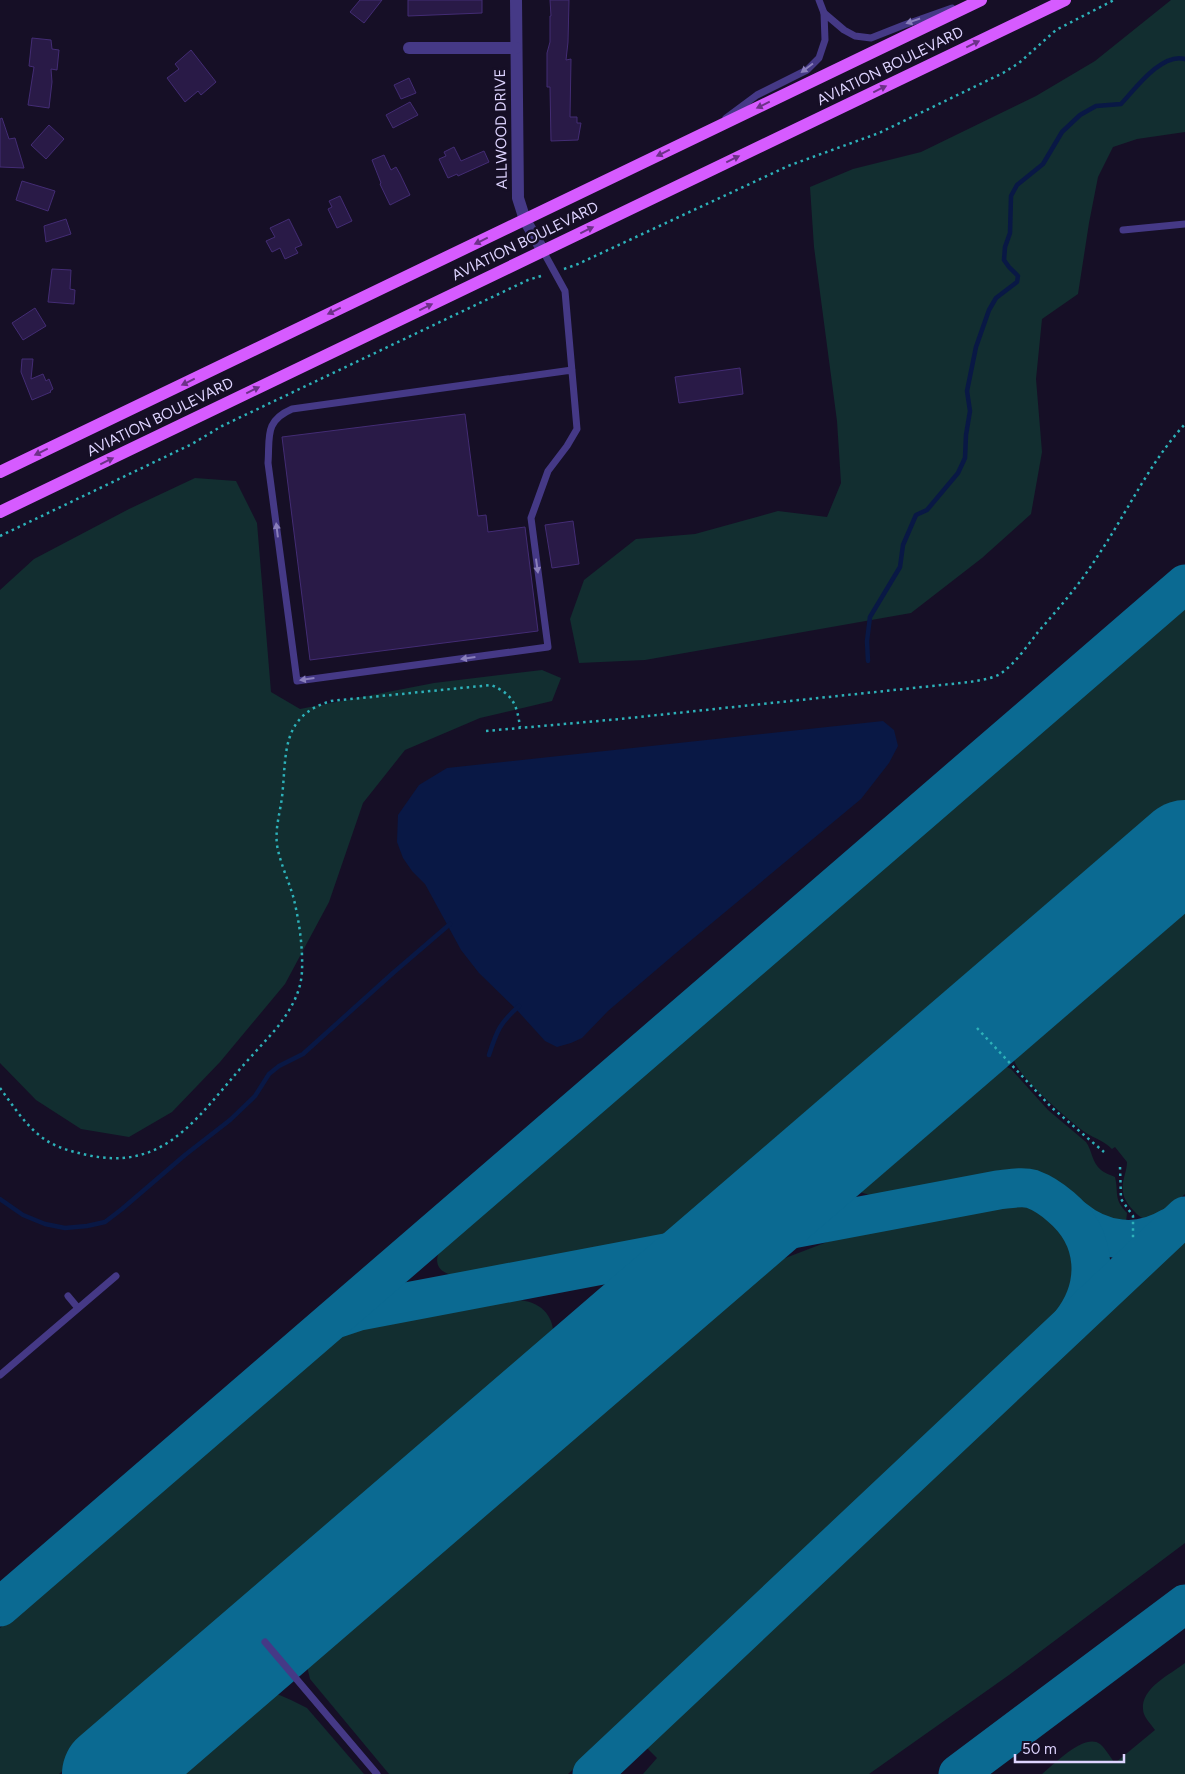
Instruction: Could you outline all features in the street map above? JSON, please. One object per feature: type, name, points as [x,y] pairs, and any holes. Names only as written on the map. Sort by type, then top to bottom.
[{"type":"main road","name":"AVIATION BOULEVARD","points":[[0,472],[980,0]]},
{"type":"main road","name":"AVIATION BOULEVARD","points":[[0,512],[1065,0]]},
{"type":"street","name":"ALLWOOD DRIVE","points":[[516,0],[518,198],[525,220],[543,251]]},
{"type":"street","points":[[409,48],[516,48]]},
{"type":"lane","points":[[706,132],[756,95],[807,70],[819,58],[825,40],[824,13],[819,0]]},
{"type":"lane","points":[[824,13],[849,33],[855,36],[871,38],[904,24],[976,0]]},
{"type":"lane","points":[[1122,230],[1185,224]]},
{"type":"lane","points":[[543,251],[565,291],[572,370],[577,428],[568,446],[548,472],[531,518],[548,648],[297,681],[268,463],[272,424],[279,415],[292,410],[572,370]]},
{"type":"lane","points":[[0,1376],[116,1276]]},
{"type":"lane","points":[[68,1296],[78,1308]]},
{"type":"lane","points":[[265,1642],[377,1774]]},
{"type":"path","points":[[486,731],[630,718],[989,679],[1000,674],[1010,666],[1054,614],[1097,558],[1155,461],[1185,424]]},
{"type":"path","points":[[0,1088],[23,1119],[37,1134],[48,1142],[68,1150],[92,1156],[125,1158],[151,1152],[174,1139],[192,1125],[276,1029],[288,1013],[297,996],[302,972],[300,942],[293,896],[280,860],[276,829],[282,798],[287,744],[293,729],[301,717],[319,705],[331,701],[491,685],[505,690],[514,702],[520,728]]},
{"type":"path","points":[[977,1028],[1045,1102],[1104,1152]]},
{"type":"path","points":[[1120,1167],[1120,1194],[1124,1205],[1133,1216],[1133,1240]]},
{"type":"green space","points":[[1171,0],[1185,0],[1185,132],[1137,139],[1113,147],[1098,177],[1078,294],[1042,319],[1036,379],[1042,452],[1031,514],[982,558],[911,613],[645,660],[579,663],[570,619],[584,580],[636,539],[695,534],[778,511],[827,517],[841,483],[837,421],[814,247],[810,187],[853,169],[921,152],[1036,96],[1095,61]]},
{"type":"green space","points":[[195,478],[236,481],[257,523],[271,692],[300,709],[434,683],[542,670],[561,678],[552,701],[480,718],[405,750],[363,803],[329,902],[285,984],[220,1062],[172,1112],[129,1137],[81,1129],[36,1100],[0,1063],[0,590],[34,559],[129,509]]},
{"type":"green space","points":[[1185,605],[1185,803],[687,1231],[464,1276],[448,1274],[439,1267],[437,1262],[438,1256],[446,1242]]},
{"type":"green space","points":[[1185,893],[1185,1194],[1161,1214],[1147,1219],[1135,1212],[1124,1198],[1123,1184],[1127,1162],[1115,1147],[1112,1149],[1086,1133],[1059,1111],[1029,1082],[1016,1065],[1013,1054],[1013,1042]]},
{"type":"green space","points":[[987,1061],[1011,1069],[1048,1110],[1086,1142],[1098,1167],[1115,1177],[1118,1200],[1127,1213],[1126,1222],[1100,1215],[1053,1182],[1031,1174],[991,1174],[886,1195],[860,1192],[857,1180],[861,1169]]},
{"type":"green space","points":[[1008,1206],[1032,1208],[1045,1214],[1059,1227],[1072,1249],[1075,1260],[1073,1282],[1064,1304],[1057,1314],[568,1774],[389,1774],[310,1679],[303,1650],[712,1302],[751,1275],[775,1262],[847,1236]]},
{"type":"green space","points":[[1185,1238],[1185,1543],[1009,1675],[869,1774],[643,1774],[657,1758],[646,1747]]},
{"type":"green space","points":[[517,1300],[537,1305],[550,1318],[553,1336],[547,1356],[59,1774],[0,1774],[0,1628],[336,1338],[357,1330]]},
{"type":"green space","points":[[1185,1663],[1185,1774],[1042,1774],[1061,1757],[1086,1742],[1094,1741],[1100,1744],[1115,1763],[1155,1730],[1143,1712],[1144,1701],[1158,1682]]},
{"type":"green space","points":[[261,1687],[307,1708],[364,1774],[161,1774]]},
{"type":"water","points":[[883,721],[894,730],[898,746],[889,763],[861,799],[608,1011],[582,1038],[557,1047],[545,1041],[479,973],[461,950],[425,884],[412,871],[403,858],[397,842],[398,815],[419,785],[447,768]]},
{"type":"building","points":[[360,0],[382,0],[364,23],[350,12]]},
{"type":"building","points":[[408,0],[482,0],[482,13],[408,16]]},
{"type":"building","points":[[550,0],[569,0],[566,60],[571,59],[570,117],[577,117],[577,123],[581,123],[578,140],[551,141],[550,87],[547,87],[547,53],[550,42],[551,16]]},
{"type":"building","points":[[32,38],[51,40],[52,49],[59,50],[57,70],[51,69],[52,82],[49,108],[28,105],[34,67],[29,66]]},
{"type":"building","points":[[191,50],[216,82],[201,95],[198,91],[185,102],[167,78],[179,69],[175,64]]},
{"type":"building","points":[[409,78],[416,93],[401,99],[394,85]]},
{"type":"building","points":[[410,102],[418,115],[393,128],[386,115]]},
{"type":"building","points":[[2,118],[9,139],[15,138],[24,168],[0,167],[0,119]]},
{"type":"building","points":[[49,125],[64,139],[46,159],[31,145]]},
{"type":"building","points":[[454,147],[461,161],[484,151],[489,162],[458,176],[457,174],[448,178],[439,159],[446,156],[444,152]]},
{"type":"building","points":[[384,155],[391,170],[396,167],[410,195],[390,205],[372,160]]},
{"type":"building","points":[[22,181],[55,191],[48,211],[16,200]]},
{"type":"building","points":[[340,196],[352,221],[337,228],[328,209],[332,207],[329,201]]},
{"type":"building","points":[[66,219],[71,234],[46,242],[44,226]]},
{"type":"building","points":[[289,219],[302,245],[295,248],[298,253],[285,259],[280,248],[272,252],[266,241],[275,237],[270,228]]},
{"type":"building","points":[[52,269],[71,270],[70,289],[75,290],[74,304],[48,302]]},
{"type":"building","points":[[35,308],[46,326],[23,340],[12,323]]},
{"type":"building","points":[[22,359],[33,359],[31,379],[43,374],[46,381],[49,379],[53,389],[51,392],[32,400],[21,372]]},
{"type":"building","points":[[740,368],[743,394],[679,403],[675,377]]},
{"type":"building","points":[[465,414],[478,516],[486,515],[488,532],[525,527],[538,631],[310,660],[282,437]]},
{"type":"building","points":[[573,521],[579,564],[552,568],[545,525]]},
{"type":"waterway","points":[[868,661],[867,641],[870,617],[900,567],[903,545],[916,515],[927,510],[958,473],[965,458],[970,411],[967,391],[976,347],[989,310],[996,298],[1017,282],[1018,276],[1004,260],[1005,247],[1010,233],[1011,196],[1017,185],[1043,164],[1062,132],[1080,115],[1096,106],[1121,104],[1141,81],[1158,66],[1176,58],[1185,59]]},
{"type":"waterway","points":[[0,1199],[23,1215],[45,1224],[65,1228],[105,1222],[230,1120],[255,1096],[269,1074],[279,1066],[303,1054],[450,924]]},
{"type":"waterway","points":[[489,1055],[500,1028],[507,1017],[519,1006]]},
{"type":"taxiway","points":[[0,1607],[1185,584]]},
{"type":"taxiway","points":[[338,1318],[359,1311],[998,1190],[1024,1188],[1040,1193],[1061,1207],[1073,1219],[1082,1233],[1088,1248],[1091,1263],[1087,1294],[1071,1323]]},
{"type":"taxiway","points":[[592,1774],[1185,1216]]},
{"type":"taxiway","points":[[1073,1218],[1096,1232],[1120,1239],[1146,1237],[1171,1227]]},
{"type":"taxiway","points":[[958,1774],[1185,1604]]},
{"type":"runway","points":[[111,1774],[1185,849]]}]
